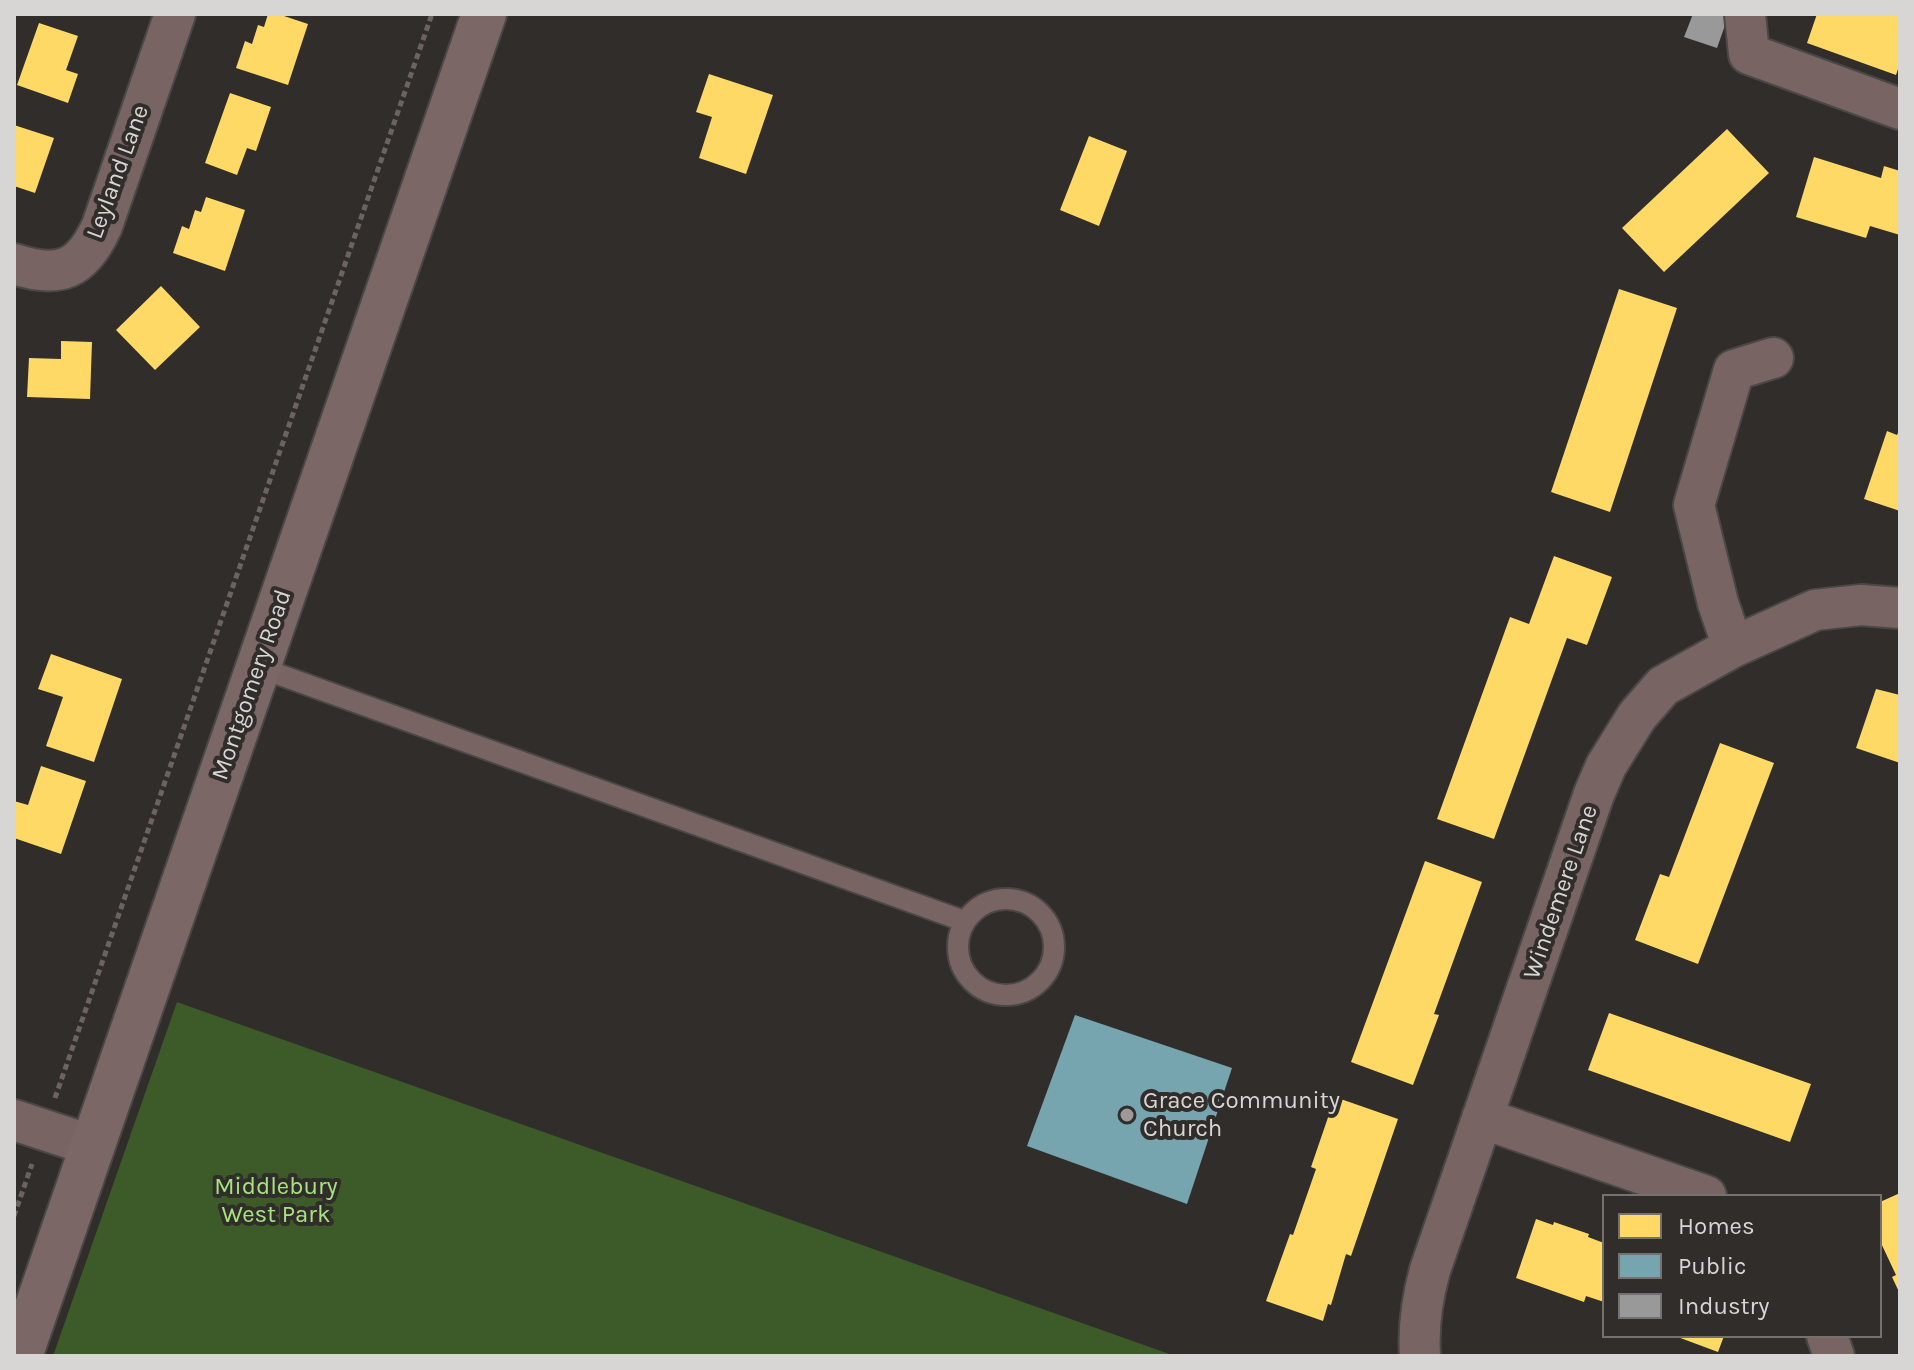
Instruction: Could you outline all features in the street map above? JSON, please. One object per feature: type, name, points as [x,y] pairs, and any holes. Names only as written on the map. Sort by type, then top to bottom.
[{"type":"street","name":"Leyland Lane","points":[[14,264],[53,272],[72,267],[85,257],[102,226],[175,14]]},
{"type":"street","name":"Montgomery Road","points":[[20,1356],[484,14]]},
{"type":"street","points":[[1745,14],[1749,54],[1900,109]]},
{"type":"street","points":[[1733,647],[1718,603],[1694,505],[1734,370],[1773,358]]},
{"type":"street","name":"Windemere Lane","points":[[1420,1356],[1418,1334],[1423,1296],[1482,1118],[1606,766],[1637,716],[1663,686],[1733,647],[1815,610],[1861,605],[1900,608]]},
{"type":"street","points":[[1482,1118],[1700,1194]]},
{"type":"street","points":[[14,1120],[93,1146]]},
{"type":"lane","points":[[258,667],[964,921]]},
{"type":"lane","points":[[1018,898],[1044,915],[1056,944],[1048,974],[1025,994],[994,996],[981,988],[968,979],[956,951],[964,921],[987,901],[1018,898]]},
{"type":"path","points":[[55,1100],[432,14]]},
{"type":"path","points":[[14,1216],[35,1155]]},
{"type":"green space","name":"Middlebury West Park","points":[[177,1002],[1175,1356],[53,1356]]},
{"type":"building: Homes","points":[[268,14],[278,14],[308,24],[288,85],[236,68],[245,41],[252,44],[258,25],[264,27]]},
{"type":"building: Homes","points":[[1817,14],[1900,14],[1900,63],[1896,75],[1807,43]]},
{"type":"building: Homes","points":[[39,23],[78,36],[66,70],[78,74],[68,103],[17,85]]},
{"type":"building: Homes","points":[[709,74],[773,95],[746,174],[699,158],[712,117],[696,112]]},
{"type":"building: Homes","points":[[230,93],[271,107],[256,151],[247,148],[237,175],[205,163]]},
{"type":"building: Homes","points":[[14,125],[54,138],[35,193],[14,186]]},
{"type":"building: Homes","points":[[1727,129],[1769,173],[1664,272],[1622,228]]},
{"type":"building: Homes","points":[[1089,136],[1127,151],[1099,226],[1060,210]]},
{"type":"building: Homes","points":[[1814,157],[1881,178],[1884,166],[1900,171],[1900,235],[1870,226],[1866,238],[1796,217]]},
{"type":"building: Homes","points":[[206,197],[245,210],[225,271],[173,253],[182,226],[189,229],[195,210],[201,212]]},
{"type":"building: Homes","points":[[161,286],[200,327],[155,370],[116,330]]},
{"type":"building: Homes","points":[[1619,289],[1677,308],[1610,512],[1551,492]]},
{"type":"building: Homes","points":[[61,341],[92,342],[90,399],[27,397],[29,358],[61,359]]},
{"type":"building: Homes","points":[[1900,428],[1900,511],[1864,499],[1887,431],[1897,435]]},
{"type":"building: Homes","points":[[1554,556],[1612,577],[1587,645],[1567,638],[1494,839],[1437,819],[1510,617],[1529,624]]},
{"type":"building: Homes","points":[[51,654],[122,679],[94,762],[46,746],[63,697],[38,689]]},
{"type":"building: Homes","points":[[1876,689],[1900,695],[1900,763],[1856,748]]},
{"type":"building: Homes","points":[[1720,743],[1774,763],[1698,964],[1635,940],[1660,874],[1669,877]]},
{"type":"building: Homes","points":[[41,766],[86,781],[61,854],[14,838],[14,801],[28,805]]},
{"type":"building: Homes","points":[[1425,861],[1482,882],[1434,1014],[1439,1015],[1413,1085],[1351,1062]]},
{"type":"building: Homes","points":[[1609,1013],[1811,1084],[1790,1142],[1588,1070]]},
{"type":"building: Homes","points":[[1335,1097],[1398,1119],[1351,1256],[1346,1254],[1323,1321],[1266,1301],[1316,1169],[1311,1167]]},
{"type":"building: Homes","points":[[1900,1193],[1900,1294],[1892,1277],[1896,1275],[1882,1245],[1882,1201]]},
{"type":"building: Homes","points":[[1536,1219],[1589,1234],[1588,1237],[1602,1242],[1602,1301],[1586,1296],[1584,1302],[1516,1278]]},
{"type":"building: Homes","points":[[1680,1338],[1723,1338],[1718,1352]]},
{"type":"building: Public","name":"Grace Community Church","points":[[1075,1015],[1232,1068],[1187,1204],[1027,1146]]},
{"type":"building: Industry","points":[[1693,14],[1729,14],[1717,48],[1684,37]]},
{"type":"place","name":"Grace Community Church","points":[[1127,1115]]}]
